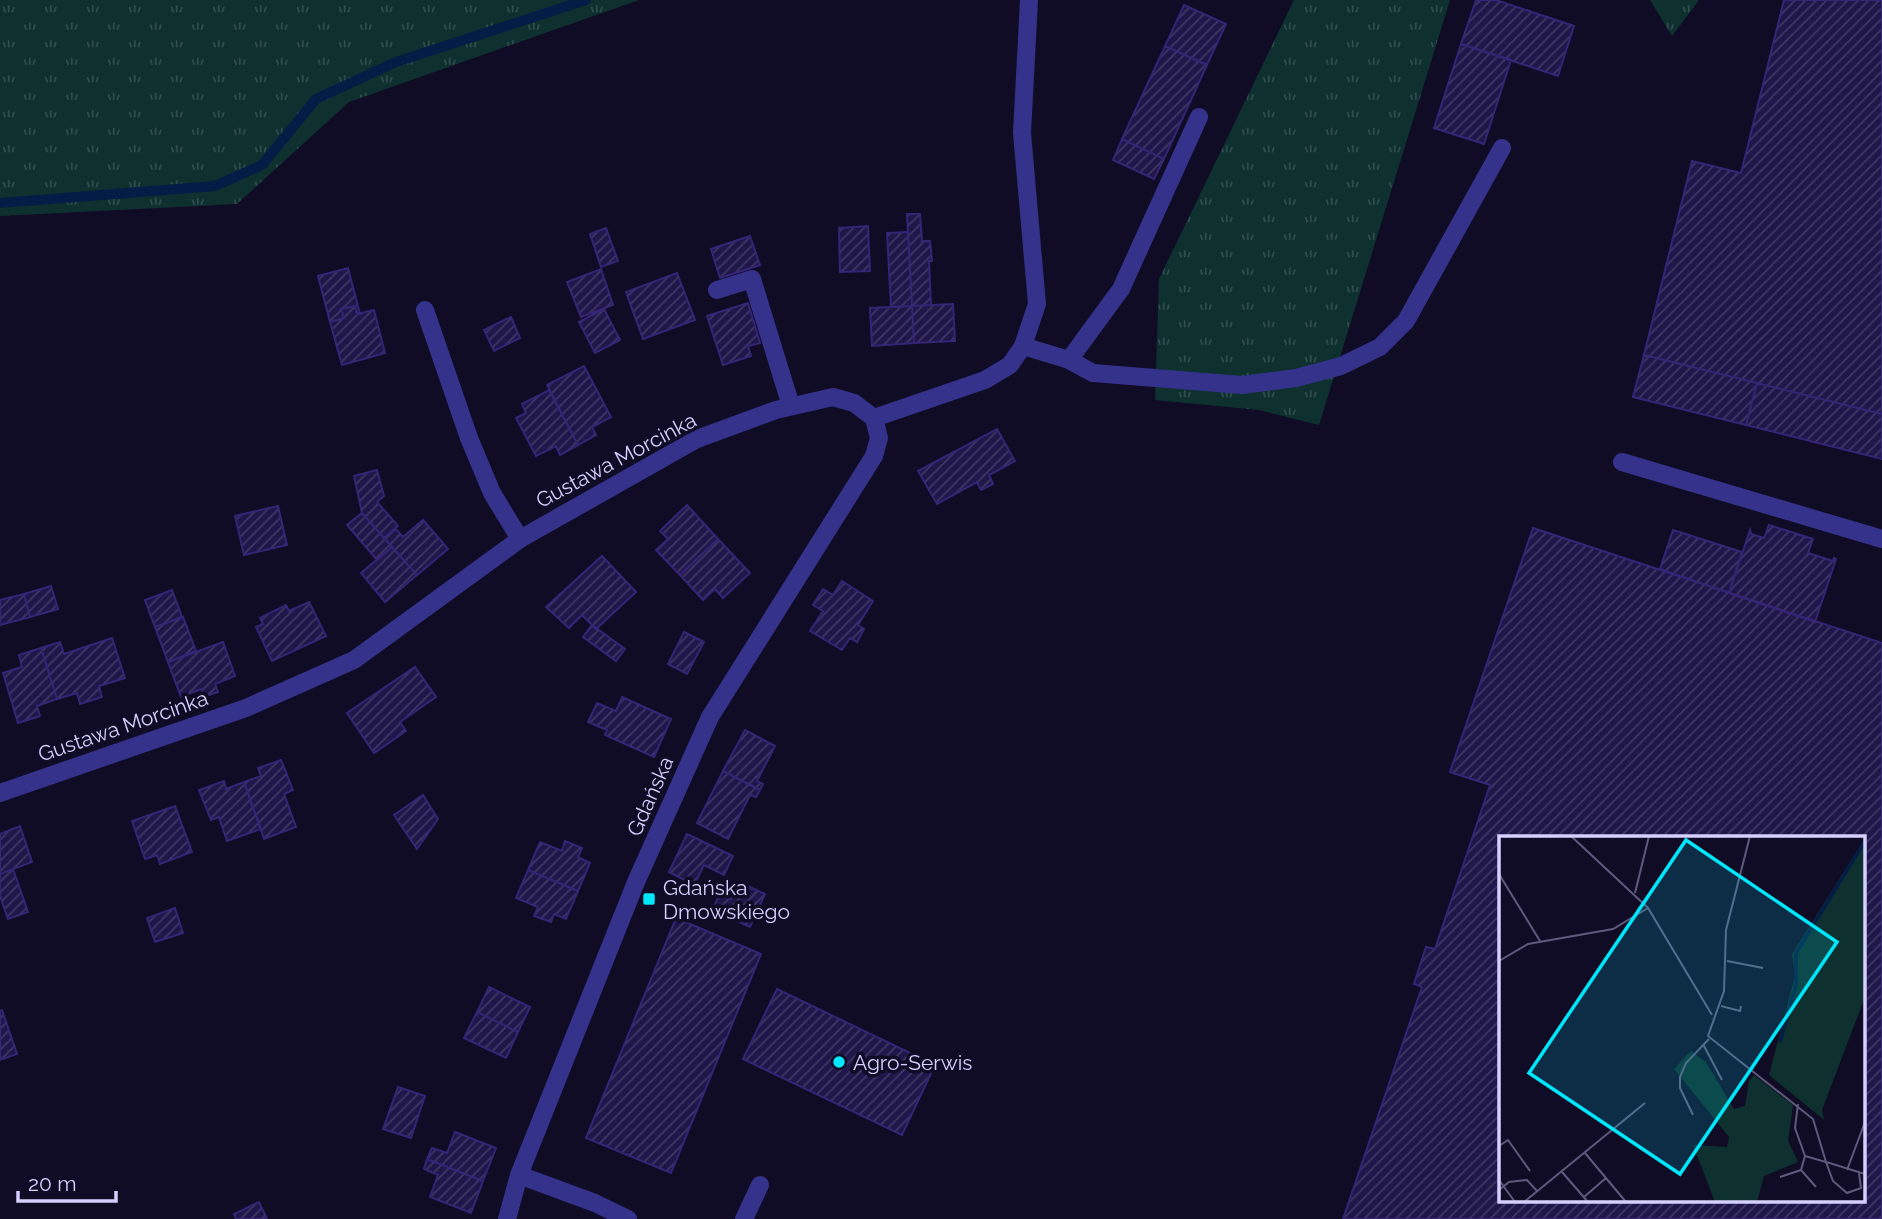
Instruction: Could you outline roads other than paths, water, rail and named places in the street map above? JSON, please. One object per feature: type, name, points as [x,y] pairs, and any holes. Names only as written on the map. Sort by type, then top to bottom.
[{"type":"street","points":[[874,418],[985,380],[1010,365],[1023,346],[1037,304],[1022,133],[1029,0]]},
{"type":"street","points":[[1069,360],[1121,289],[1199,117]]},
{"type":"street","points":[[1023,346],[1069,360],[1093,373],[1242,385],[1296,378],[1340,366],[1380,347],[1406,321],[1502,148]]},
{"type":"street","points":[[717,290],[752,279],[791,406]]},
{"type":"street","points":[[425,310],[469,438],[492,493],[520,539]]},
{"type":"street","name":"Gustawa Morcinka","points":[[0,793],[246,708],[354,660],[520,539],[697,439],[791,406],[833,397],[854,402],[874,418]]},
{"type":"street","name":"Gdańska","points":[[507,1219],[519,1175],[636,882],[710,717],[874,456],[879,438],[874,418]]},
{"type":"street","points":[[1622,462],[1882,539]]},
{"type":"street","points":[[519,1175],[595,1203],[628,1219]]},
{"type":"street","points":[[744,1219],[761,1185]]},
{"type":"waterway","points":[[0,203],[215,186],[262,165],[316,99],[396,62],[586,0]]},
{"type":"place","name":"Gdańska Dmowskiego","points":[[649,899]]},
{"type":"place","name":"Agro-Serwis","points":[[839,1062]]}]
